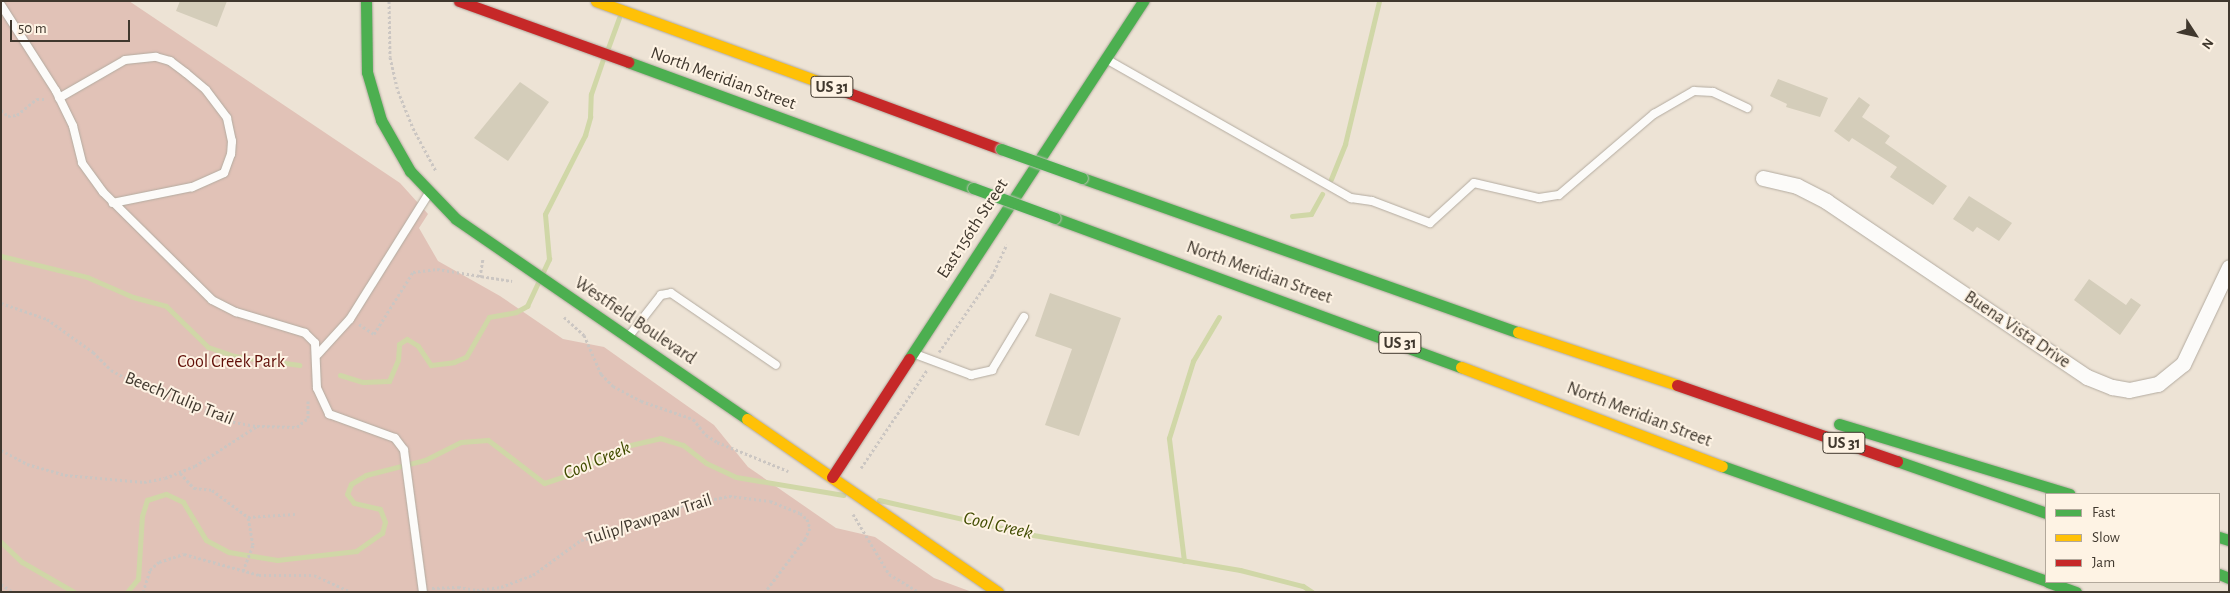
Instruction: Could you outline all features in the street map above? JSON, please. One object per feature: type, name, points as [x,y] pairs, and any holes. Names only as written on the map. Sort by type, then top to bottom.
[{"type":"main road","name":"Westfield Boulevard","points":[[366,1],[367,72],[381,120],[406,164],[429,193],[470,230],[832,476],[998,592]]},
{"type":"main road","name":"North Meridian Street","points":[[459,1],[1362,329],[1744,474],[2045,580]]},
{"type":"main road","name":"North Meridian Street","points":[[596,1],[1421,300],[1642,373],[2045,513]]},
{"type":"main road","name":"East 156th Street","points":[[832,476],[1143,1]]},
{"type":"main road","points":[[1642,373],[1802,415]]},
{"type":"main road","points":[[1830,422],[2067,493]]},
{"type":"main road","points":[[1744,474],[1964,565]]},
{"type":"main road","name":"North Meridian Street","points":[[2052,583],[2076,592]]},
{"type":"street","name":"Buena Vista Drive","points":[[1763,178],[1797,186],[1826,200],[2087,377],[2112,388],[2128,390],[2158,384],[2183,364],[2229,267]]},
{"type":"lane","points":[[1,5],[59,98],[73,126],[82,163],[113,203],[212,300],[236,312],[305,333],[315,343],[318,354],[317,388],[328,414],[395,438],[404,450],[423,590]]},
{"type":"lane","points":[[59,98],[125,60],[156,57],[170,61],[206,90],[227,118],[232,141],[232,154],[224,173],[192,187],[113,203]]},
{"type":"lane","points":[[1106,59],[1351,198],[1372,202],[1430,223],[1474,183],[1539,198],[1558,196],[1654,114],[1694,91],[1713,92],[1748,108]]},
{"type":"lane","points":[[318,354],[350,318],[429,193]]},
{"type":"lane","points":[[628,338],[661,295],[671,293],[776,364]]},
{"type":"lane","points":[[913,353],[971,375],[992,370],[1024,317]]},
{"type":"path","points":[[389,1],[390,57],[398,91],[413,128],[439,175]]},
{"type":"path","points":[[480,277],[484,257]]},
{"type":"path","points":[[350,318],[374,334],[413,272],[437,269],[480,277],[501,277],[518,285]]},
{"type":"path","name":"Beech/Tulip Trail","points":[[1,303],[47,319],[92,352],[111,370],[129,380],[178,396],[228,421],[258,426],[180,473],[144,482],[85,478],[34,467],[1,450]]},
{"type":"path","points":[[557,312],[584,335],[601,374],[613,386],[642,401],[693,419],[711,438],[767,462]]},
{"type":"path","points":[[180,473],[194,488],[212,490],[248,517],[295,514]]},
{"type":"path","name":"Tulip/Pawpaw Trail","points":[[423,590],[458,587],[477,590],[501,587],[533,575],[581,540],[624,530],[680,506],[729,496],[770,501],[807,519],[810,528],[805,539],[765,592]]},
{"type":"path","points":[[851,510],[889,574],[919,592]]},
{"type":"path","points":[[243,571],[253,545],[248,517]]},
{"type":"path","points":[[144,592],[150,570],[168,558],[184,554],[266,576],[314,575],[351,592]]},
{"type":"path","points":[[1,584],[13,592]]},
{"type":"green space","name":"Cool Creek Park","points":[[1,1],[129,1],[400,183],[428,214],[419,228],[438,261],[500,296],[563,339],[604,347],[714,425],[748,467],[836,528],[875,537],[934,578],[972,592],[1,592]]},
{"type":"building","points":[[180,1],[227,1],[217,27],[176,11]]},
{"type":"building","points":[[1778,79],[1828,98],[1820,117],[1786,107],[1787,104],[1770,96]]},
{"type":"building","points":[[520,82],[549,102],[508,161],[474,138]]},
{"type":"building","points":[[1859,97],[1870,105],[1862,117],[1890,136],[1885,143],[1947,186],[1933,205],[1890,177],[1897,167],[1852,138],[1849,142],[1834,131]]},
{"type":"building","points":[[1969,196],[2012,223],[1999,241],[1977,227],[1973,232],[1953,219]]},
{"type":"building","points":[[2089,279],[2126,305],[2131,298],[2141,305],[2120,335],[2074,300]]},
{"type":"building","points":[[1050,293],[1121,318],[1079,436],[1045,425],[1072,349],[1035,336]]},
{"type":"waterway","points":[[1331,179],[1345,144],[1379,1]]},
{"type":"waterway","points":[[608,48],[619,18]]},
{"type":"waterway","points":[[542,274],[549,259],[545,214],[585,135],[590,117],[591,94],[603,60]]},
{"type":"waterway","points":[[1292,216],[1311,214],[1322,194]]},
{"type":"waterway","points":[[1,256],[87,277],[133,297],[166,306],[208,347],[234,356],[299,365]]},
{"type":"waterway","points":[[340,375],[363,382],[389,381],[398,360],[399,344],[407,339],[418,346],[431,365],[454,362],[466,357],[489,317],[516,312],[527,306],[538,282]]},
{"type":"waterway","points":[[1184,561],[1169,438],[1193,361],[1219,317]]},
{"type":"waterway","name":"Cool Creek","points":[[127,592],[138,579],[142,516],[147,500],[166,494],[183,502],[206,540],[229,552],[277,560],[356,551],[382,533],[385,522],[380,509],[354,503],[347,494],[351,484],[366,475],[425,460],[461,442],[488,440],[544,483],[569,475],[622,447],[660,438],[683,445],[706,463],[736,477],[843,495]]},
{"type":"waterway","name":"Cool Creek","points":[[879,500],[1033,535],[1240,570],[1303,586],[1312,592]]},
{"type":"waterway","name":"Cool Creek","points":[[1,542],[22,562],[74,592]]},
{"type":"traffic: fast","points":[[366,1],[367,72],[381,120],[410,171],[456,219],[747,419]]},
{"type":"traffic: fast","points":[[909,359],[1143,1]]},
{"type":"traffic: fast","points":[[628,62],[973,188]]},
{"type":"traffic: fast","points":[[1001,149],[1082,178]]},
{"type":"traffic: fast","points":[[1082,178],[1518,332]]},
{"type":"traffic: fast","points":[[973,188],[1055,218]]},
{"type":"traffic: fast","points":[[1055,218],[1461,367]]},
{"type":"traffic: fast","points":[[1839,424],[2067,493]]},
{"type":"traffic: fast","points":[[1897,461],[2045,513]]},
{"type":"traffic: fast","points":[[1722,466],[2045,581]]},
{"type":"traffic: fast","points":[[2220,537],[2229,540]]},
{"type":"traffic: fast","points":[[2220,574],[2229,578]]},
{"type":"traffic: fast","points":[[2051,583],[2076,592]]},
{"type":"traffic: slow","points":[[596,1],[833,87]]},
{"type":"traffic: slow","points":[[1518,332],[1677,385]]},
{"type":"traffic: slow","points":[[1461,367],[1722,466]]},
{"type":"traffic: slow","points":[[747,419],[998,592]]},
{"type":"traffic: jam","points":[[459,1],[628,62]]},
{"type":"traffic: jam","points":[[833,87],[1001,149]]},
{"type":"traffic: jam","points":[[832,477],[909,359]]},
{"type":"traffic: jam","points":[[1677,385],[1897,461]]}]
